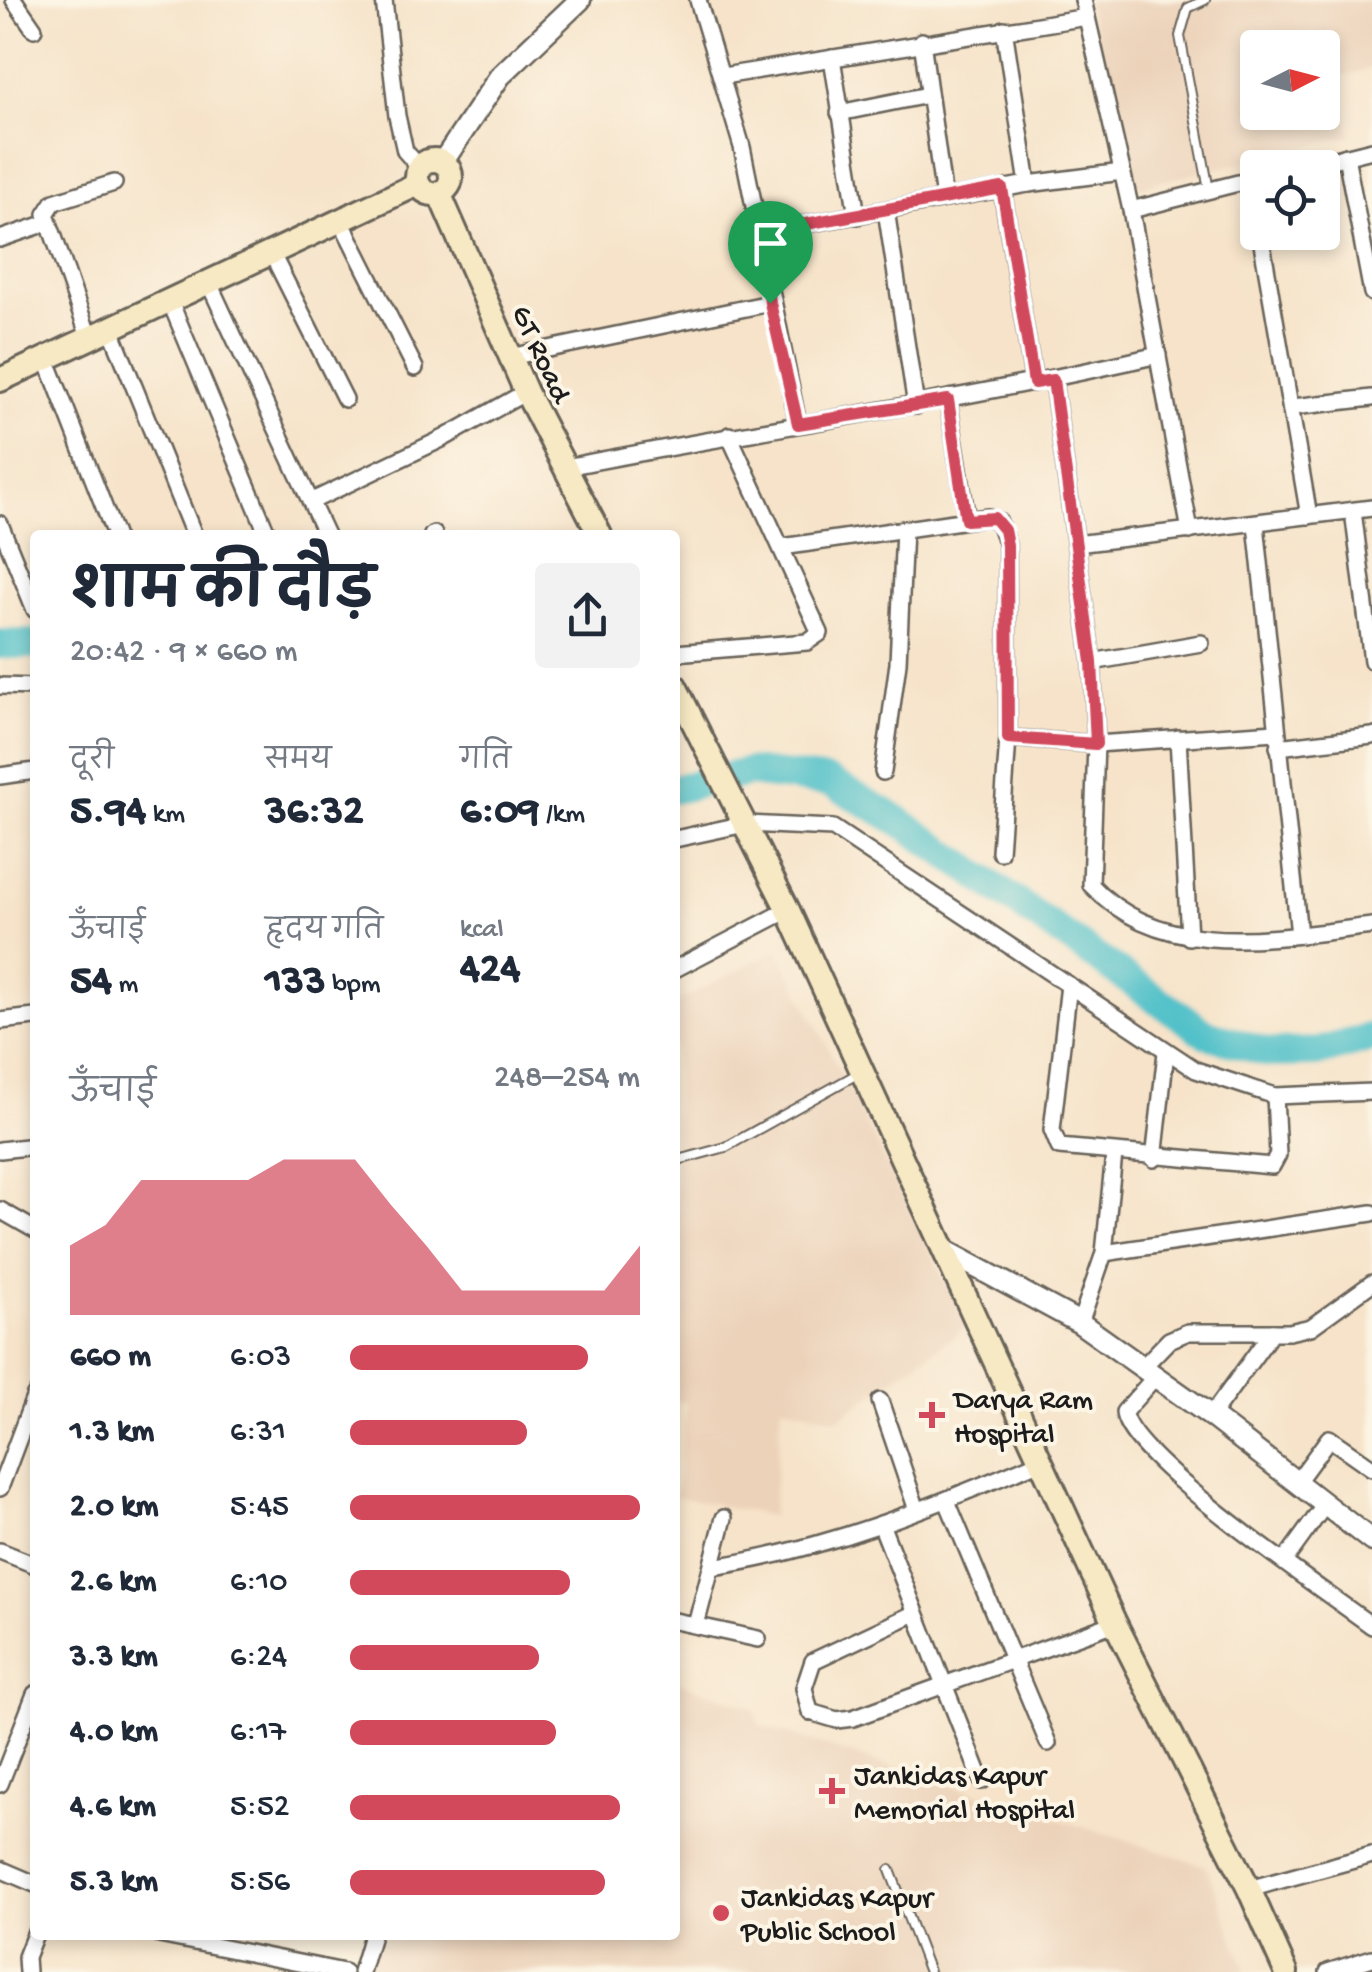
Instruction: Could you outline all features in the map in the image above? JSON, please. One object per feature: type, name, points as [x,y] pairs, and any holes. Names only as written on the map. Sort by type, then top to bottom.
[{"type":"main road","points":[[0,380],[430,177]]},
{"type":"main road","name":"GT Road","points":[[430,177],[526,392],[598,530]]},
{"type":"main road","points":[[680,696],[788,910],[948,1252],[1114,1623],[1249,1889],[1286,1972]]},
{"type":"street","points":[[14,0],[34,29]]},
{"type":"street","points":[[382,2],[405,151],[430,177],[500,76],[580,0]]},
{"type":"street","points":[[698,0],[723,76],[762,232],[770,303],[798,424]]},
{"type":"street","points":[[723,76],[1004,30],[1085,8],[1131,210],[1190,531]]},
{"type":"street","points":[[1004,30],[1028,184]]},
{"type":"street","points":[[922,41],[944,199]]},
{"type":"street","points":[[832,58],[856,216]]},
{"type":"street","points":[[838,113],[928,95]]},
{"type":"street","points":[[1340,158],[1372,150]]},
{"type":"street","points":[[1346,156],[1372,292]]},
{"type":"street","points":[[762,232],[1002,188],[1122,172]]},
{"type":"street","points":[[1131,210],[1240,182]]},
{"type":"street","points":[[114,183],[54,202],[46,214],[47,224],[192,530]]},
{"type":"street","points":[[1002,188],[1034,383]]},
{"type":"street","points":[[886,210],[916,406]]},
{"type":"street","points":[[340,219],[415,368]]},
{"type":"street","points":[[0,240],[47,224]]},
{"type":"street","points":[[1263,250],[1309,516]]},
{"type":"street","points":[[271,252],[345,399]]},
{"type":"street","points":[[208,281],[324,530]]},
{"type":"street","points":[[169,299],[266,530]]},
{"type":"street","points":[[510,357],[770,303]]},
{"type":"street","points":[[566,467],[729,435],[948,400],[1158,356]]},
{"type":"street","points":[[46,358],[113,530]]},
{"type":"street","points":[[1053,380],[1092,662],[1096,744],[1091,885],[1150,926],[1190,938],[1299,935],[1372,926]]},
{"type":"street","points":[[312,502],[444,438],[526,392]]},
{"type":"street","points":[[1293,407],[1372,398]]},
{"type":"street","points":[[948,400],[966,520]]},
{"type":"street","points":[[680,653],[817,639],[820,627],[729,435]]},
{"type":"street","points":[[1076,544],[1372,508]]},
{"type":"street","points":[[1354,511],[1372,661]]},
{"type":"street","points":[[782,547],[966,520],[994,518],[1004,530],[1008,738],[1000,852]]},
{"type":"street","points":[[0,524],[30,598]]},
{"type":"street","points":[[1256,524],[1299,935]]},
{"type":"street","points":[[883,772],[898,663],[904,529]]},
{"type":"street","points":[[1092,662],[1201,643]]},
{"type":"street","points":[[0,686],[30,687]]},
{"type":"street","points":[[1008,738],[1096,744],[1178,738],[1372,736]]},
{"type":"street","points":[[1178,738],[1190,938]]},
{"type":"street","points":[[0,776],[30,772]]},
{"type":"street","points":[[680,837],[741,817],[833,828],[1196,1070],[1275,1096],[1372,1092]]},
{"type":"street","points":[[680,966],[788,910]]},
{"type":"street","points":[[1069,984],[1051,1137],[1059,1147],[1154,1159],[1272,1166],[1278,1155],[1275,1096]]},
{"type":"street","points":[[0,1021],[30,1018]]},
{"type":"street","points":[[1154,1159],[1166,1052]]},
{"type":"street","points":[[0,1150],[30,1147]]},
{"type":"street","points":[[1080,1323],[1093,1296],[1104,1252],[1114,1154]]},
{"type":"street","points":[[0,1210],[30,1227]]},
{"type":"street","points":[[1104,1252],[1372,1212]]},
{"type":"street","points":[[948,1252],[1080,1323],[1211,1416],[1372,1541]]},
{"type":"street","points":[[1372,1282],[1324,1321],[1296,1332],[1188,1332],[1169,1340],[1124,1412],[1128,1430],[1204,1503],[1372,1626]]},
{"type":"street","points":[[1211,1416],[1272,1332]]},
{"type":"street","points":[[880,1401],[917,1510]]},
{"type":"street","points":[[0,1488],[30,1409]]},
{"type":"street","points":[[1296,1483],[1330,1438],[1372,1468]]},
{"type":"street","points":[[712,1567],[785,1555],[881,1524],[1040,1460]]},
{"type":"street","points":[[946,1500],[1048,1743]]},
{"type":"street","points":[[1285,1560],[1324,1506]]},
{"type":"street","points":[[696,1625],[724,1518]]},
{"type":"street","points":[[881,1524],[913,1614],[982,1780]]},
{"type":"street","points":[[0,1551],[30,1563]]},
{"type":"street","points":[[913,1614],[813,1661],[805,1677],[805,1701],[819,1718],[837,1720],[944,1687],[1114,1623]]},
{"type":"street","points":[[680,1622],[758,1638]]},
{"type":"street","points":[[0,1784],[30,1707]]},
{"type":"street","points":[[1249,1889],[1372,1855]]},
{"type":"street","points":[[0,1870],[30,1882]]},
{"type":"street","points":[[27,1972],[26,1957],[33,1940]]},
{"type":"street","points":[[184,1940],[344,1972]]},
{"type":"street","points":[[361,1972],[371,1940]]},
{"type":"street","points":[[1328,1972],[1372,1958]]},
{"type":"lane","points":[[1205,0],[1188,8],[1180,36],[1209,190]]},
{"type":"lane","points":[[680,1160],[726,1147],[863,1071]]},
{"type":"lane","points":[[890,1870],[929,1972]]},
{"type":"shaded area","points":[[1087,0],[1372,0],[1372,68],[1340,77],[1340,30],[1240,30],[1240,130],[1340,130],[1340,90],[1351,136],[1293,150],[1240,150],[1240,163],[1130,189]]},
{"type":"shaded area","points":[[778,949],[968,1326],[838,1419],[782,1405],[772,1516],[680,1497],[687,1403],[680,1401],[680,1000]]},
{"type":"shaded area","name":"Jankidas Kapur Memorial Hospital","points":[[680,1683],[754,1708],[759,1725],[1206,1866],[1247,1972],[367,1972],[376,1940],[680,1940]]},
{"type":"waterway","points":[[0,644],[30,644]]},
{"type":"waterway","points":[[680,788],[749,772],[830,782],[896,819],[1207,1034],[1269,1053],[1319,1052],[1372,1037]]},
{"type":"place","name":"Darya Ram Hospital","points":[[932,1415]]},
{"type":"place","name":"Jankidas Kapur Memorial Hospital","points":[[832,1791]]},
{"type":"place","name":"Jankidas Kapur Public School","points":[[721,1913]]},
{"type":"route","points":[[1002,188],[1034,383],[1053,380],[1092,662],[1096,744],[1008,738],[1007,545],[1004,530],[994,518],[966,520],[948,400],[798,424],[770,303],[762,232],[1002,188]]}]
